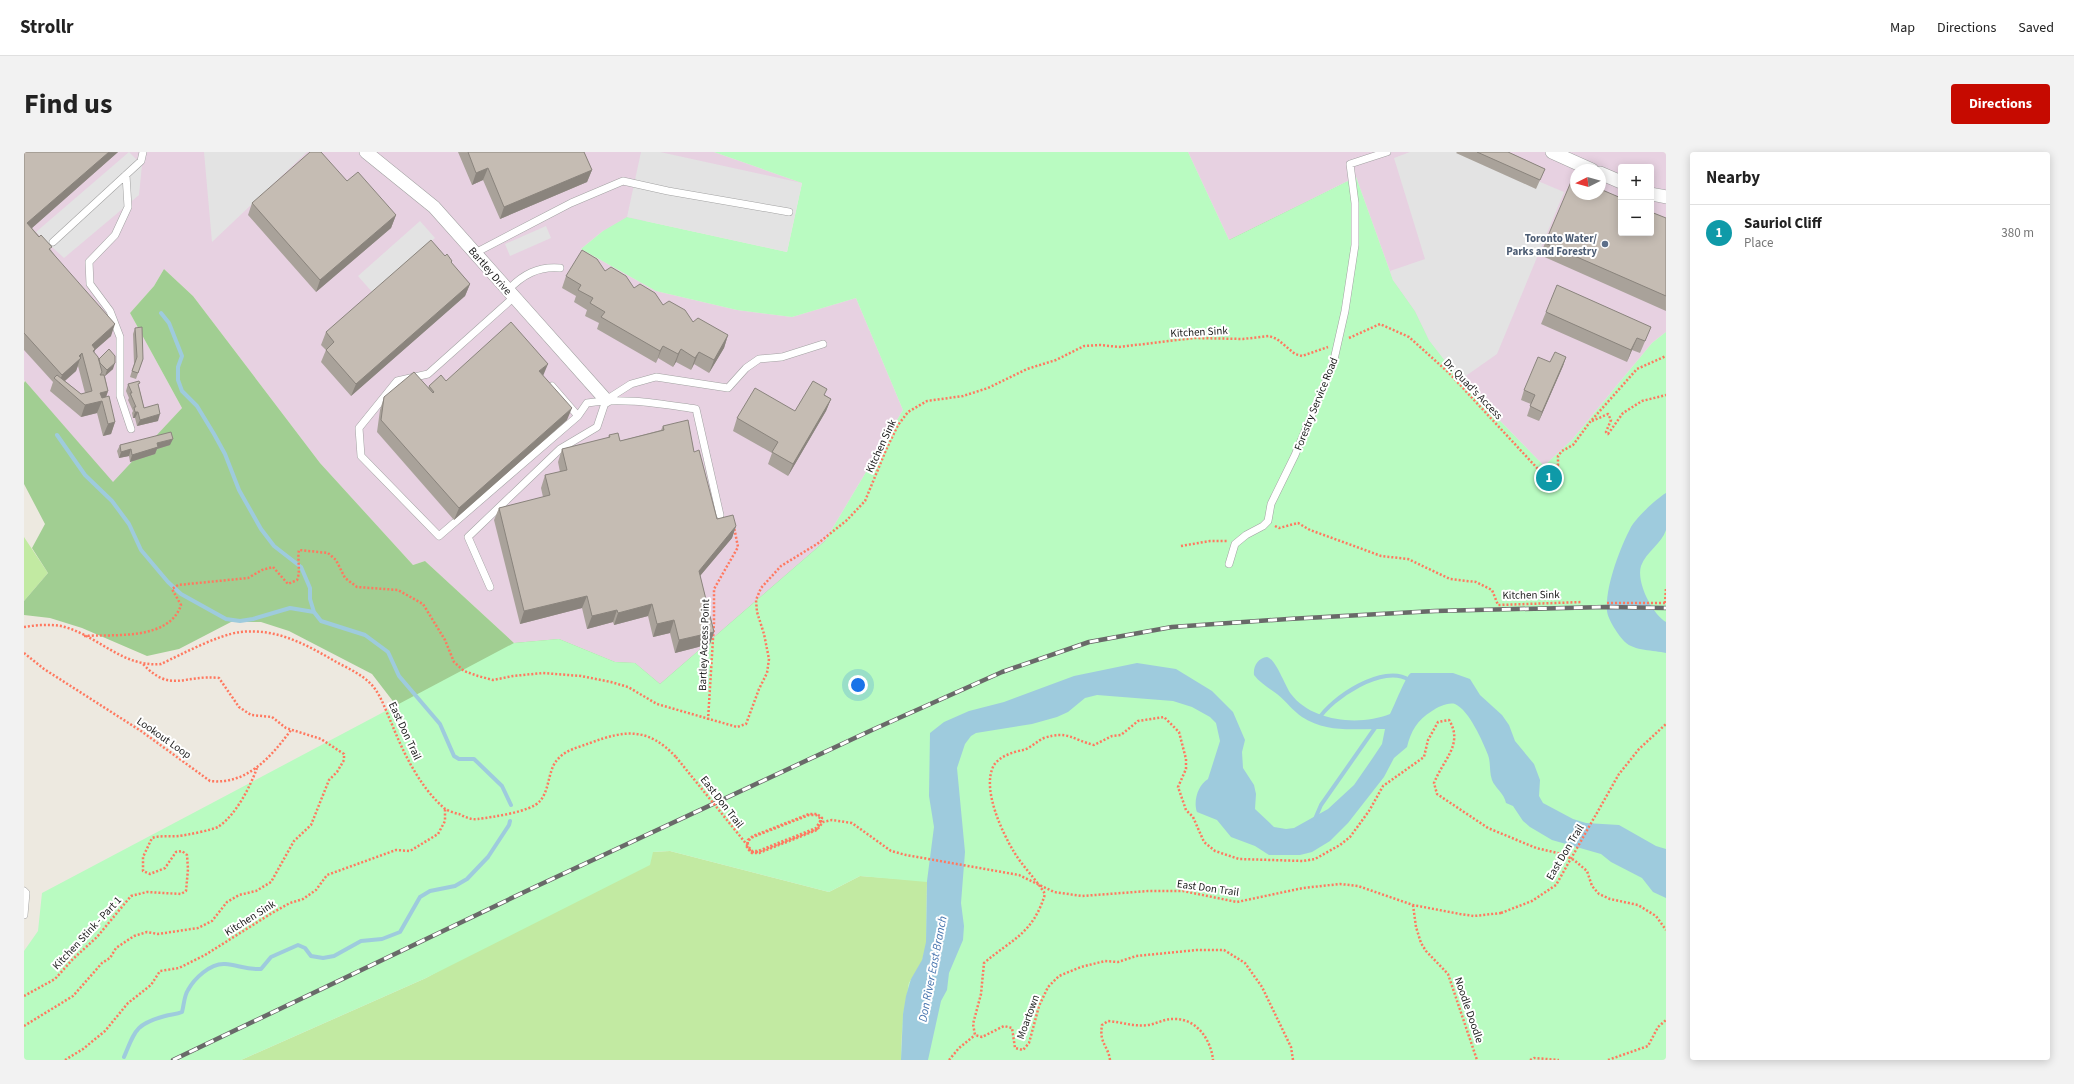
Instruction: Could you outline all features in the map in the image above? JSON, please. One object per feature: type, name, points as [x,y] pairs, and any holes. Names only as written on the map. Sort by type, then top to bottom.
[{"type":"street","name":"Bartley Drive","points":[[366,152],[410,186],[434,207],[606,400]]},
{"type":"street","points":[[1552,152],[1579,164]]},
{"type":"street","points":[[1606,176],[1618,181]]},
{"type":"street","points":[[1654,195],[1666,197]]},
{"type":"lane","points":[[53,242],[141,161],[143,152]]},
{"type":"lane","name":"Forestry Service Road","points":[[1270,517],[1271,504],[1295,455],[1330,371],[1338,343],[1355,245],[1355,203],[1350,164],[1387,152]]},
{"type":"lane","points":[[126,175],[128,207],[115,235],[89,262],[90,284],[110,311],[120,337],[120,396],[131,429]]},
{"type":"lane","points":[[474,253],[554,211],[623,180],[668,191],[789,212]]},
{"type":"lane","points":[[560,268],[547,267],[528,273],[515,282],[510,294],[428,374],[397,381],[359,428],[361,456],[439,536],[578,416],[587,403],[606,400],[652,403],[696,409],[720,515]]},
{"type":"lane","points":[[490,587],[468,537],[560,449],[597,427],[606,400],[631,384],[656,377],[728,388],[746,368],[759,359],[782,357],[823,344]]},
{"type":"lane","points":[[552,386],[578,416]]},
{"type":"lane","points":[[1229,564],[1233,547],[1238,541],[1263,526],[1270,517]]},
{"type":"lane","points":[[24,891],[26,893],[24,915]]},
{"type":"path","name":"Dr. Quad's Access","points":[[1338,343],[1380,324],[1409,337],[1449,373],[1537,468],[1549,478],[1558,465],[1558,456],[1562,451],[1573,445],[1590,422]]},
{"type":"path","name":"Kitchen Sink","points":[[708,720],[737,727],[746,724],[759,689],[767,673],[769,659],[764,634],[756,612],[756,600],[761,588],[781,566],[817,544],[856,512],[865,501],[898,425],[908,412],[927,401],[963,396],[988,388],[1027,369],[1056,360],[1084,346],[1100,345],[1119,347],[1194,338],[1243,339],[1269,336],[1283,343],[1295,354],[1302,356],[1338,343]]},
{"type":"path","points":[[1590,422],[1638,369],[1666,356]]},
{"type":"path","points":[[1590,422],[1608,414],[1611,420],[1606,432],[1608,434],[1623,413],[1642,402],[1666,395]]},
{"type":"path","name":"Bartley Access Point","points":[[708,720],[714,623],[714,589],[738,546],[733,520],[720,515]]},
{"type":"path","name":"Kitchen Sink","points":[[1270,517],[1270,521],[1279,528],[1298,523],[1310,530],[1370,552],[1408,559],[1450,580],[1476,582],[1492,590],[1498,605],[1582,602]]},
{"type":"path","points":[[1181,546],[1210,541],[1238,541]]},
{"type":"path","points":[[84,636],[149,632],[168,623],[178,614],[181,605],[172,589],[178,585],[248,578],[262,570],[274,567],[288,584],[297,580],[300,574],[297,558],[299,550],[328,553],[336,560],[346,578],[357,587],[398,590],[423,604],[445,640],[454,662],[464,671],[493,680],[543,673],[581,676],[611,682],[628,687],[657,704],[708,720]]},
{"type":"path","points":[[1607,603],[1665,604],[1666,588]]},
{"type":"path","name":"East Don Trail","points":[[24,627],[41,625],[62,627],[143,664],[161,664],[226,636],[239,632],[266,632],[286,636],[304,643],[359,674],[371,684],[381,698],[401,747],[414,770],[445,809],[473,820],[496,817],[523,810],[540,802],[549,783],[552,767],[559,757],[568,751],[617,734],[641,734],[652,737],[661,742],[676,757],[743,841],[748,846],[752,851],[758,851],[816,828],[820,825],[820,822],[822,818],[817,814],[809,814],[752,836],[748,840],[746,847],[752,852],[758,852],[816,829],[821,825],[821,819],[816,815],[810,815],[753,837],[748,842],[747,848],[752,853],[759,853],[817,830],[823,822],[832,820],[852,823],[891,851],[1019,875],[1054,892],[1082,896],[1148,891],[1183,891],[1237,902],[1303,888],[1340,884],[1358,886],[1413,904],[1474,916],[1501,913],[1532,901],[1556,885],[1619,774],[1639,749],[1666,724]]},
{"type":"path","name":"Lookout Loop","points":[[24,653],[44,669],[141,731],[210,781],[220,782],[239,778],[257,768],[291,730]]},
{"type":"path","points":[[24,1026],[73,996],[83,982],[102,963],[110,958],[116,948],[134,936],[147,932],[158,934],[198,928],[212,921],[227,902],[239,895],[256,891],[271,882],[294,841],[311,825],[329,780],[337,772],[344,760],[344,754],[321,739],[291,730],[272,717],[251,715],[239,707],[219,678],[165,681],[153,675],[143,664]]},
{"type":"path","points":[[949,1060],[959,1048],[975,1035],[974,1024],[981,994],[984,963],[1018,938],[1037,916],[1045,894],[1015,853],[1005,835],[992,797],[990,782],[994,764],[1002,757],[1024,749],[1045,738],[1068,734],[1084,743],[1094,745],[1112,736],[1121,735],[1138,721],[1164,717],[1179,732],[1186,769],[1178,787],[1186,810],[1193,817],[1204,842],[1214,851],[1239,859],[1303,862],[1316,859],[1340,845],[1350,837],[1369,811],[1383,786],[1424,757],[1428,740],[1438,722],[1449,720],[1454,728],[1456,736],[1452,750],[1434,782],[1437,794],[1488,828],[1536,848],[1562,854],[1574,860],[1587,871],[1592,886],[1599,894],[1610,899],[1638,905],[1656,916],[1666,930]]},
{"type":"path","name":"Kitchen Stink - Part 1","points":[[24,996],[55,980],[73,959],[97,937],[131,896],[147,892],[181,894],[186,891],[188,869],[187,855],[182,851],[176,852],[165,868],[150,874],[143,871],[143,857],[152,838],[158,836],[180,836],[218,827],[250,788],[257,768]]},
{"type":"path","name":"Kitchen Sink","points":[[65,1060],[83,1049],[105,1032],[128,1003],[151,985],[160,972],[179,968],[205,956],[272,913],[290,903],[303,899],[316,890],[327,875],[396,850],[410,851],[438,834],[445,821],[445,809]]},
{"type":"path","name":"Noodle Doodle","points":[[1413,904],[1416,927],[1421,943],[1426,951],[1448,974],[1477,1060]]},
{"type":"path","name":"Moartown","points":[[975,1035],[982,1037],[1004,1026],[1012,1028],[1015,1048],[1023,1050],[1029,1043],[1039,1006],[1048,986],[1059,976],[1081,967],[1106,961],[1118,962],[1136,956],[1196,950],[1224,950],[1245,963],[1262,987],[1291,1047],[1293,1060]]},
{"type":"path","points":[[1110,1060],[1110,1054],[1104,1046],[1101,1034],[1102,1025],[1108,1021],[1132,1025],[1149,1025],[1176,1018],[1191,1023],[1207,1037],[1214,1060]]},
{"type":"path","points":[[1608,1060],[1648,1046],[1658,1027],[1666,1020]]},
{"type":"path","points":[[1530,1060],[1534,1058],[1559,1060]]},
{"type":"shaded area","points":[[24,152],[714,152],[802,183],[603,231],[581,249],[656,291],[737,310],[792,317],[856,298],[903,410],[825,541],[660,685],[635,663],[615,662],[559,639],[514,643],[425,561],[413,565],[320,463],[193,296],[164,269],[154,286],[130,313],[182,408],[113,483],[24,380]]},
{"type":"shaded area","points":[[129,152],[142,165],[139,195],[64,258],[36,232]]},
{"type":"shaded area","points":[[204,152],[307,152],[212,242]]},
{"type":"shaded area","points":[[641,152],[660,152],[802,183],[787,252],[627,217]]},
{"type":"shaded area","points":[[1188,152],[1666,152],[1666,332],[1652,343],[1572,440],[1544,466],[1460,380],[1429,340],[1393,280],[1356,177],[1229,240]]},
{"type":"shaded area","points":[[1410,152],[1469,152],[1564,192],[1497,354],[1460,380],[1429,340],[1415,311],[1393,280],[1390,271],[1425,259],[1394,158]]},
{"type":"shaded area","points":[[420,221],[435,238],[373,293],[358,276]]},
{"type":"shaded area","points":[[546,226],[551,238],[510,256],[505,244]]},
{"type":"green space","points":[[714,152],[1188,152],[1229,240],[1356,177],[1393,280],[1415,311],[1429,340],[1460,380],[1544,466],[1572,440],[1652,343],[1666,332],[1666,1060],[901,1060],[903,1014],[909,983],[921,964],[926,947],[927,882],[860,876],[829,892],[670,851],[653,852],[650,865],[426,978],[241,1060],[24,1060],[24,951],[38,931],[42,893],[514,643],[559,639],[615,662],[635,663],[660,684],[825,541],[903,410],[856,298],[792,317],[737,310],[656,291],[581,249],[603,231],[627,217],[787,252],[802,183]]},
{"type":"green space","points":[[1347,182],[1022,659],[407,726],[392,700],[372,674],[289,631],[261,622],[231,622],[179,649],[147,656],[82,628],[50,618],[24,615],[24,601],[48,573],[32,548],[45,524],[24,484],[24,383],[25,381],[113,482],[182,408],[130,313],[154,286],[164,269],[193,296],[320,463],[413,565],[425,561],[514,643],[559,639],[615,662],[635,663],[660,684],[825,541],[1229,240]]},
{"type":"green space","points":[[24,537],[48,573],[24,601]]},
{"type":"green space","points":[[670,851],[829,892],[860,876],[927,881],[926,947],[921,964],[909,983],[902,1031],[901,1060],[241,1060],[426,978],[652,852]]},
{"type":"water","points":[[1666,493],[1666,530],[1661,539],[1646,556],[1641,566],[1640,573],[1646,597],[1655,612],[1666,622],[1666,653],[1639,649],[1625,642],[1609,619],[1607,601],[1614,568],[1631,527],[1647,508]]},
{"type":"water","name":"Don River East Branch","points":[[1267,657],[1274,662],[1291,694],[1300,703],[1311,711],[1337,719],[1365,720],[1390,714],[1403,685],[1411,673],[1453,673],[1470,679],[1480,695],[1502,715],[1509,725],[1515,741],[1534,764],[1540,780],[1539,796],[1543,803],[1573,819],[1586,823],[1619,825],[1656,846],[1666,849],[1666,898],[1653,892],[1642,878],[1611,862],[1601,854],[1552,840],[1523,821],[1513,806],[1506,803],[1505,799],[1493,783],[1486,749],[1470,719],[1460,707],[1455,704],[1446,704],[1422,718],[1415,726],[1407,747],[1394,758],[1384,777],[1348,823],[1330,841],[1312,852],[1300,855],[1269,855],[1255,846],[1231,837],[1217,820],[1197,812],[1197,794],[1204,782],[1208,779],[1220,741],[1216,723],[1210,717],[1192,707],[1173,701],[1097,695],[1085,698],[1068,712],[1057,717],[1032,724],[976,733],[971,736],[965,744],[957,768],[965,852],[961,903],[964,926],[963,940],[949,973],[947,990],[941,1001],[928,1060],[901,1060],[903,1014],[906,996],[911,979],[922,960],[926,942],[927,881],[934,827],[929,796],[930,733],[944,722],[969,711],[1004,702],[1074,676],[1137,663],[1176,669],[1212,691],[1233,712],[1245,740],[1242,752],[1243,768],[1254,785],[1256,794],[1255,809],[1274,827],[1286,829],[1294,828],[1328,809],[1354,785],[1382,744],[1385,729],[1332,728],[1322,726],[1302,717],[1254,675],[1254,669],[1257,663],[1261,659]]},
{"type":"building","points":[[24,152],[109,152],[27,223],[39,237],[41,235],[52,247],[49,249],[115,324],[92,345],[95,349],[93,351],[98,357],[102,372],[100,375],[104,375],[108,391],[100,393],[102,398],[109,396],[115,422],[108,424],[102,401],[85,405],[54,378],[57,375],[81,394],[92,391],[82,353],[79,356],[81,358],[62,375],[24,333]]},
{"type":"building","points":[[310,152],[321,152],[347,181],[358,172],[396,215],[320,280],[252,203]]},
{"type":"building","points":[[468,152],[584,152],[592,170],[504,207],[488,168],[476,173]]},
{"type":"building","points":[[1477,152],[1508,152],[1545,169],[1540,180]]},
{"type":"building","name":"Toronto Water/ Parks and Forestry","points":[[1570,184],[1570,200],[1606,200],[1606,192],[1618,197],[1618,236],[1654,236],[1654,213],[1666,218],[1666,296],[1545,243]]},
{"type":"building","points":[[431,240],[445,256],[447,254],[452,261],[451,262],[470,284],[356,384],[326,350],[334,342],[326,332]]},
{"type":"building","points":[[582,250],[597,259],[605,271],[611,267],[626,276],[634,288],[640,284],[655,293],[663,305],[669,301],[685,310],[693,322],[698,318],[728,335],[714,360],[699,352],[695,358],[681,349],[678,354],[663,346],[660,351],[601,317],[605,312],[590,303],[593,298],[578,290],[581,285],[566,276]]},
{"type":"building","points":[[1557,285],[1651,327],[1645,341],[1637,338],[1631,350],[1546,312]]},
{"type":"building","points":[[511,322],[548,364],[539,371],[572,408],[459,508],[381,420],[384,397],[414,372],[433,393],[434,392],[429,386],[441,375],[446,381]]},
{"type":"building","points":[[142,327],[143,359],[138,373],[132,371],[137,357],[135,328]]},
{"type":"building","points":[[109,349],[115,356],[115,363],[107,370],[100,363],[99,359]]},
{"type":"building","points":[[1555,352],[1566,357],[1542,412],[1530,406],[1535,395],[1524,390],[1538,357],[1550,362]]},
{"type":"building","points":[[139,381],[140,383],[138,384],[144,408],[158,404],[160,414],[140,420],[138,412],[135,412],[134,407],[136,407],[128,384]]},
{"type":"building","points":[[813,381],[827,389],[824,395],[831,399],[793,464],[772,452],[778,442],[737,418],[755,388],[795,411]]},
{"type":"building","points":[[688,420],[694,452],[699,450],[717,519],[733,515],[736,526],[699,571],[714,632],[679,640],[674,620],[657,624],[652,604],[618,613],[617,610],[592,616],[587,596],[524,611],[499,508],[550,495],[545,475],[567,470],[562,449],[610,437],[609,435],[618,433],[620,441],[664,430],[663,426]]},
{"type":"building","points":[[171,432],[173,439],[157,443],[158,447],[132,455],[131,449],[121,452],[120,445]]},
{"type":"waterway","points":[[161,313],[169,323],[182,356],[178,367],[178,380],[182,391],[197,406],[214,434],[225,454],[239,490],[261,529],[274,546],[301,567],[310,588],[310,599],[314,612],[321,621],[365,635],[388,652],[399,676],[440,724],[454,756],[459,759],[474,759],[502,786],[511,805]]},
{"type":"waterway","points":[[57,435],[85,475],[112,501],[129,524],[141,550],[168,582],[181,594],[226,619],[240,621],[253,619],[290,608],[314,612]]},
{"type":"waterway","points":[[1318,720],[1334,702],[1359,685],[1373,679],[1386,676],[1398,676],[1409,680]]},
{"type":"waterway","points":[[1315,819],[1321,805],[1377,725]]},
{"type":"waterway","points":[[124,1057],[137,1030],[147,1022],[167,1015],[182,1012],[187,992],[191,986],[203,972],[214,966],[225,964],[251,969],[261,969],[271,957],[298,945],[305,948],[311,956],[323,958],[334,956],[361,941],[382,939],[400,932],[420,897],[430,891],[455,886],[467,879],[488,857],[509,825],[510,821]]},
{"type":"railway","points":[[173,1060],[537,886],[872,730],[1002,672],[1089,642],[1172,627],[1288,619],[1435,611],[1606,607],[1666,608]]},
{"type":"place","name":"Toronto Water/ Parks and Forestry","points":[[1605,244]]},
{"type":"place","name":"Sauriol Cliff","points":[[1549,478]]}]
